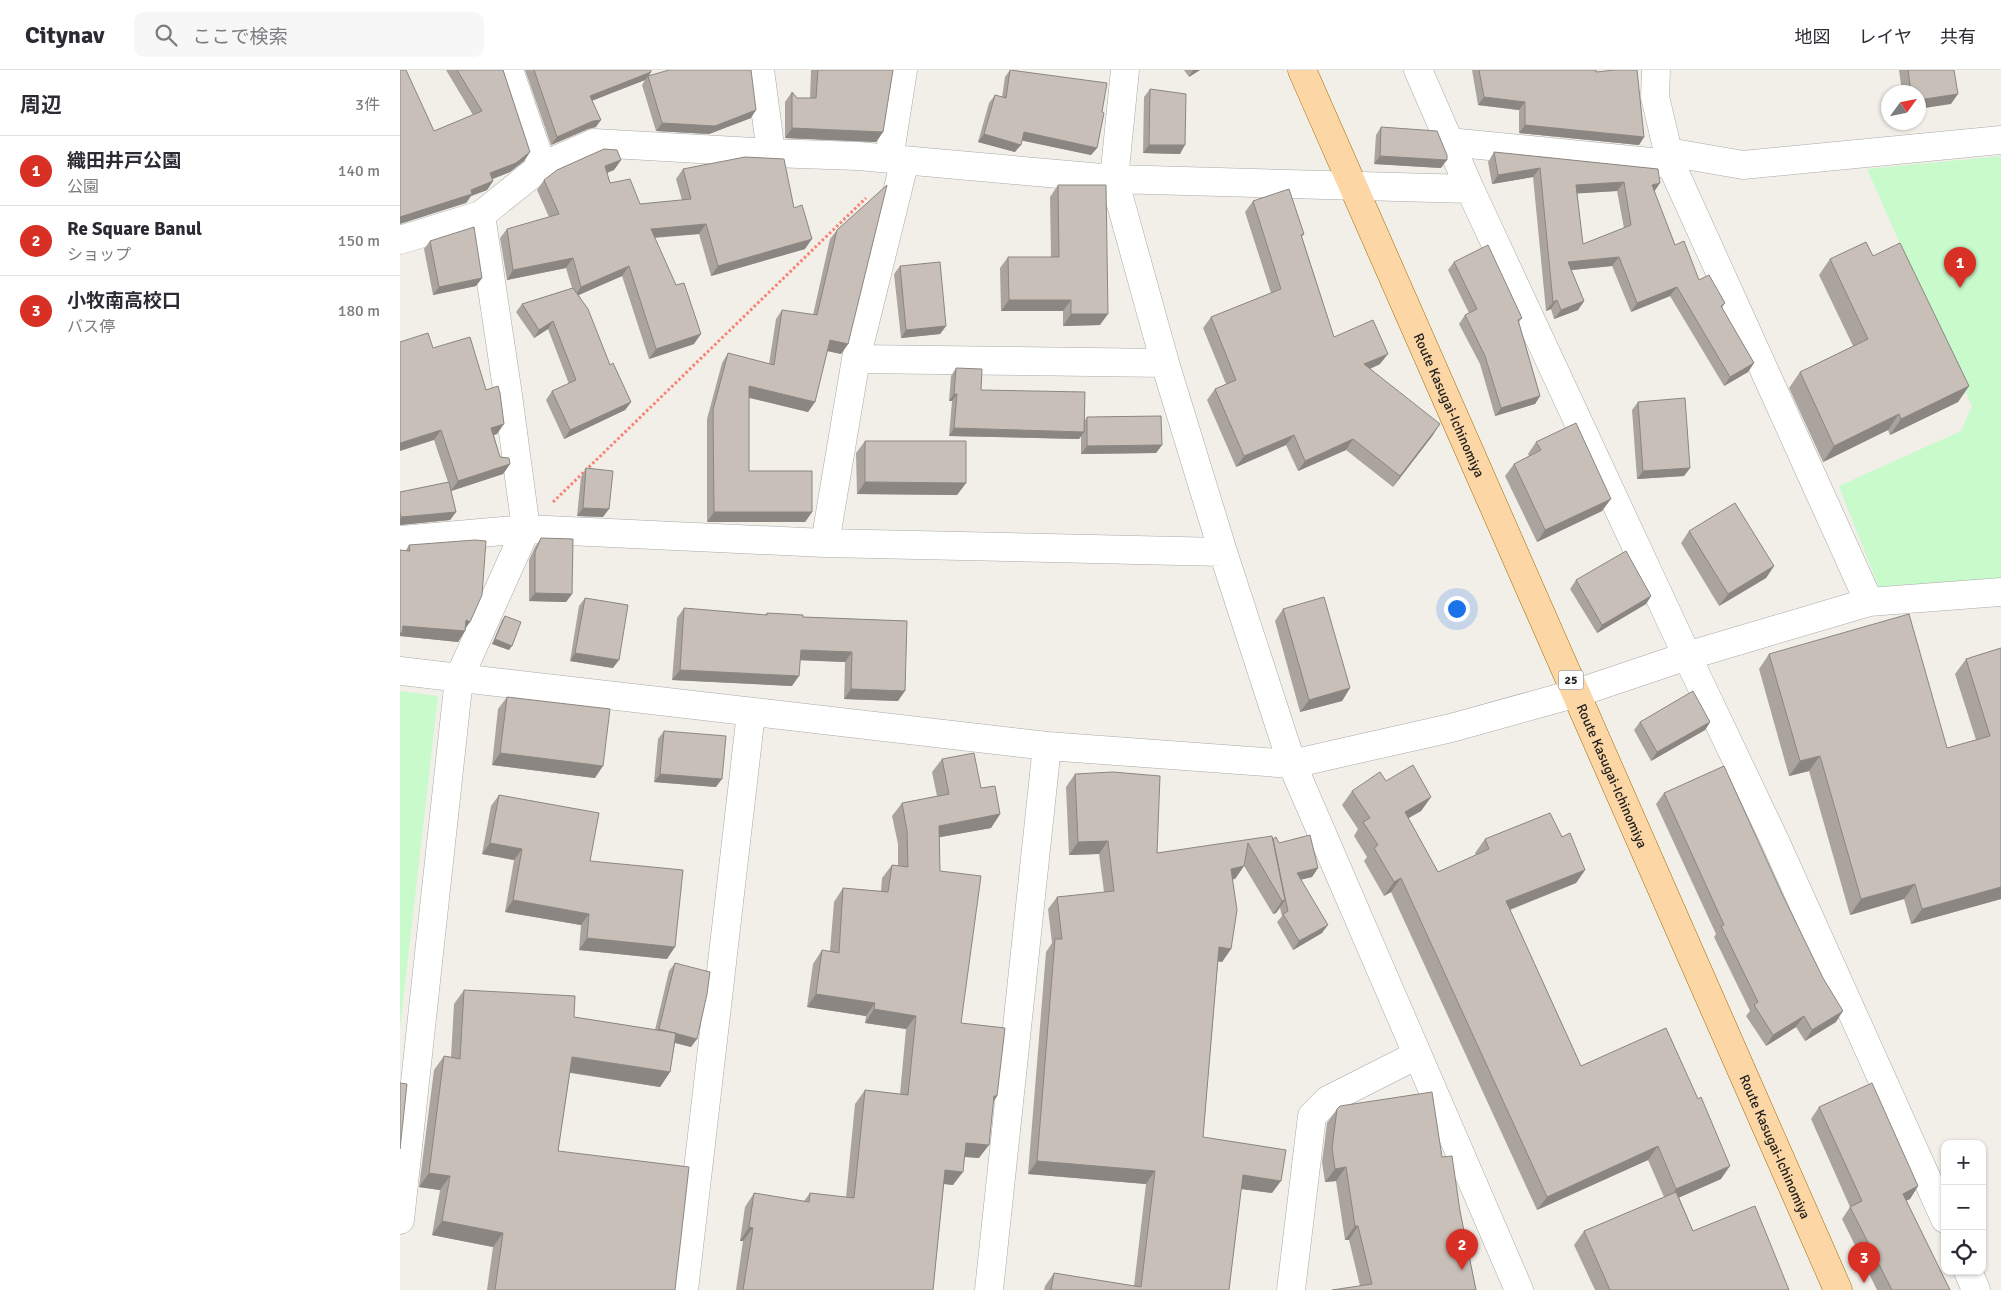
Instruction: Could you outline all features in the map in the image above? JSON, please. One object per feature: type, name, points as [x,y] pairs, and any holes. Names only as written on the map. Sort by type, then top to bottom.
[{"type":"main road","name":"Route Kasugai-Ichinomiya","points":[[1302,70],[1838,1290]]},
{"type":"street","points":[[509,70],[542,166]]},
{"type":"street","points":[[760,70],[771,153]]},
{"type":"street","points":[[825,544],[856,359],[897,160],[903,70]]},
{"type":"street","points":[[1125,70],[1114,179],[1165,362],[1292,764],[1519,1290]]},
{"type":"street","points":[[1418,70],[1470,189],[1779,850],[1941,1210]]},
{"type":"street","points":[[1656,70],[1655,97],[1669,158],[1870,602]]},
{"type":"street","points":[[1449,142],[1743,165],[2001,140]]},
{"type":"street","points":[[400,240],[481,215],[542,166],[594,143],[858,156],[1114,179],[1470,189]]},
{"type":"street","points":[[400,1220],[409,1068],[459,678],[526,529],[481,215]]},
{"type":"street","points":[[856,359],[1165,362]]},
{"type":"street","points":[[400,540],[526,529],[825,544],[1224,552]]},
{"type":"street","points":[[400,671],[1047,746],[1292,764],[1451,728],[1577,693],[1687,656],[1870,602],[2001,592]]},
{"type":"street","points":[[684,1290],[751,713]]},
{"type":"street","points":[[989,1290],[1047,746]]},
{"type":"street","points":[[1291,1290],[1312,1116],[1328,1100],[1417,1055]]},
{"type":"street","points":[[1970,1275],[1976,1290]]},
{"type":"path","points":[[526,529],[871,192],[897,160]]},
{"type":"green space","points":[[2001,156],[2001,578],[1879,588],[1839,486],[1961,431],[1972,406],[1867,169]]},
{"type":"green space","points":[[400,691],[438,696],[400,1028]]},
{"type":"building","points":[[400,70],[406,70],[434,131],[482,111],[457,70],[503,70],[530,152],[516,163],[490,173],[493,181],[471,190],[472,194],[400,217]]},
{"type":"building","points":[[534,70],[651,70],[651,72],[590,96],[601,120],[593,121],[557,137]]},
{"type":"building","points":[[669,70],[751,70],[756,110],[715,126],[662,123],[648,76]]},
{"type":"building","points":[[818,70],[893,70],[883,132],[792,128],[792,92],[797,98],[816,98]]},
{"type":"building","points":[[1010,70],[1107,83],[1102,112],[1104,113],[1097,148],[1024,132],[1021,145],[984,134],[995,95],[1006,98]]},
{"type":"building","points":[[1479,70],[1596,70],[1596,72],[1637,70],[1644,137],[1525,125],[1525,102],[1484,97]]},
{"type":"building","points":[[1908,70],[1954,70],[1958,94],[1926,99],[1926,85],[1910,85]]},
{"type":"building","points":[[1150,89],[1186,94],[1185,145],[1149,145]]},
{"type":"building","points":[[1381,127],[1437,131],[1447,155],[1447,160],[1380,156]]},
{"type":"building","points":[[604,149],[617,150],[621,160],[605,166],[610,183],[630,179],[640,204],[691,199],[683,169],[745,157],[784,159],[794,208],[802,205],[812,239],[718,266],[706,224],[651,229],[676,285],[684,283],[701,334],[656,349],[629,266],[581,287],[573,258],[513,270],[507,229],[559,214],[544,180],[557,170]]},
{"type":"building","points":[[1494,152],[1658,169],[1660,183],[1652,185],[1675,245],[1684,241],[1699,280],[1709,275],[1725,303],[1721,306],[1754,363],[1730,377],[1677,287],[1637,303],[1619,257],[1568,262],[1584,301],[1561,310],[1557,300],[1553,302],[1540,168],[1498,175]],"holes":[[[1624,182],[1631,225],[1583,244],[1576,185]]]},
{"type":"building","points":[[887,185],[848,344],[830,340],[815,402],[749,386],[749,471],[812,471],[812,512],[714,512],[713,410],[728,353],[774,365],[782,310],[817,315],[837,230]]},
{"type":"building","points":[[1058,185],[1106,185],[1108,314],[1071,314],[1071,300],[1009,300],[1008,257],[1059,257]]},
{"type":"building","points":[[1289,189],[1304,234],[1301,235],[1334,337],[1373,320],[1388,354],[1364,364],[1440,424],[1400,476],[1353,439],[1305,461],[1294,435],[1244,456],[1215,389],[1236,380],[1211,317],[1281,289],[1253,201]]},
{"type":"building","points":[[474,227],[482,278],[439,287],[430,241]]},
{"type":"building","points":[[1866,242],[1873,256],[1900,243],[1969,386],[1901,419],[1899,414],[1834,446],[1800,372],[1868,339],[1830,259]]},
{"type":"building","points":[[1488,245],[1522,318],[1518,320],[1540,396],[1501,408],[1485,356],[1465,315],[1477,309],[1454,262]]},
{"type":"building","points":[[940,262],[946,326],[906,330],[900,266]]},
{"type":"building","points":[[573,288],[588,309],[610,365],[613,363],[631,402],[570,430],[552,391],[576,380],[553,321],[539,330],[522,304]]},
{"type":"building","points":[[428,333],[433,348],[470,337],[486,390],[498,386],[504,424],[491,428],[500,457],[509,458],[510,464],[458,481],[441,430],[400,443],[400,342]]},
{"type":"building","points":[[956,368],[982,369],[981,390],[1085,392],[1084,432],[954,428],[957,394],[954,394]]},
{"type":"building","points":[[1685,398],[1690,468],[1643,471],[1638,402]]},
{"type":"building","points":[[1161,416],[1162,445],[1087,446],[1087,417]]},
{"type":"building","points":[[1576,423],[1611,499],[1545,530],[1514,464],[1541,450],[1536,442]]},
{"type":"building","points":[[865,441],[966,441],[966,483],[865,482]]},
{"type":"building","points":[[586,468],[613,471],[609,509],[583,508]]},
{"type":"building","points":[[449,482],[456,512],[401,517],[400,492]]},
{"type":"building","points":[[1735,503],[1774,566],[1728,594],[1689,531]]},
{"type":"building","points":[[541,538],[573,539],[572,594],[535,593],[535,552]]},
{"type":"building","points":[[475,540],[486,541],[482,595],[470,622],[466,620],[465,631],[403,626],[402,633],[400,633],[400,550],[410,551],[409,545]]},
{"type":"building","points":[[1626,551],[1651,596],[1602,625],[1576,580]]},
{"type":"building","points":[[1324,597],[1350,688],[1309,700],[1283,609]]},
{"type":"building","points":[[585,598],[628,605],[619,660],[575,653]]},
{"type":"building","points":[[684,608],[767,615],[767,613],[803,615],[803,617],[907,621],[905,691],[851,689],[852,652],[801,650],[799,676],[680,670]]},
{"type":"building","points":[[1909,614],[1947,748],[1990,736],[1966,659],[2001,648],[2001,887],[1922,909],[1915,884],[1861,899],[1820,756],[1800,761],[1769,654]]},
{"type":"building","points":[[505,616],[521,622],[512,646],[495,639]]},
{"type":"building","points":[[1693,691],[1710,722],[1657,752],[1640,722]]},
{"type":"building","points":[[507,697],[610,709],[603,766],[500,753]]},
{"type":"building","points":[[664,731],[726,736],[722,779],[660,774]]},
{"type":"building","points":[[974,753],[981,788],[995,786],[1000,814],[939,826],[940,871],[981,876],[961,1023],[1005,1028],[997,1096],[994,1096],[989,1145],[966,1143],[963,1172],[945,1170],[933,1290],[743,1290],[753,1228],[749,1227],[754,1193],[809,1202],[810,1193],[854,1198],[865,1090],[908,1095],[916,1016],[874,1009],[875,1003],[816,994],[822,950],[839,953],[843,888],[888,892],[892,865],[908,867],[907,831],[902,803],[949,794],[942,759]]},
{"type":"building","points":[[1413,765],[1431,797],[1405,812],[1438,872],[1489,849],[1485,839],[1550,813],[1562,837],[1570,833],[1585,870],[1506,901],[1581,1066],[1666,1028],[1698,1099],[1701,1097],[1730,1166],[1676,1189],[1658,1146],[1547,1197],[1401,878],[1394,882],[1374,848],[1378,845],[1363,822],[1370,818],[1352,791],[1380,772],[1386,781]]},
{"type":"building","points":[[1724,766],[1783,896],[1823,978],[1843,1011],[1812,1030],[1804,1016],[1773,1035],[1754,1005],[1758,1002],[1721,926],[1724,925],[1664,793]]},
{"type":"building","points":[[1113,772],[1160,776],[1157,853],[1272,836],[1285,900],[1282,901],[1248,843],[1244,866],[1231,869],[1237,910],[1231,949],[1219,947],[1203,1137],[1286,1150],[1281,1181],[1243,1175],[1229,1290],[1051,1290],[1054,1273],[1141,1287],[1155,1171],[1037,1161],[1055,939],[1062,939],[1057,897],[1114,891],[1108,841],[1078,842],[1075,774]]},
{"type":"building","points":[[499,795],[599,813],[590,861],[683,870],[675,947],[587,938],[589,914],[513,900],[522,849],[490,843]]},
{"type":"building","points":[[1310,835],[1318,868],[1297,873],[1328,925],[1299,941],[1283,914],[1288,911],[1273,839],[1276,837],[1279,843]]},
{"type":"building","points":[[675,963],[710,972],[697,1039],[659,1029]]},
{"type":"building","points":[[464,990],[575,996],[574,1017],[676,1033],[670,1072],[572,1057],[558,1151],[689,1167],[675,1290],[495,1290],[503,1233],[442,1221],[450,1176],[429,1173],[444,1056],[460,1059]]},
{"type":"building","points":[[400,1083],[407,1084],[400,1149]]},
{"type":"building","points":[[1872,1083],[1918,1186],[1903,1194],[1950,1290],[1892,1290],[1850,1207],[1862,1201],[1819,1107]]},
{"type":"building","points":[[1432,1092],[1442,1157],[1452,1156],[1460,1211],[1476,1290],[1332,1290],[1372,1284],[1358,1226],[1355,1226],[1346,1167],[1335,1169],[1332,1148],[1337,1109],[1340,1106]]},
{"type":"building","points":[[1676,1192],[1693,1231],[1755,1206],[1789,1290],[1610,1290],[1584,1231]]},
{"type":"place","name":"織田井戸公園","points":[[1960,288]]},
{"type":"place","name":"Re Square Banul","points":[[1462,1270]]},
{"type":"place","name":"小牧南高校口","points":[[1864,1283]]}]
